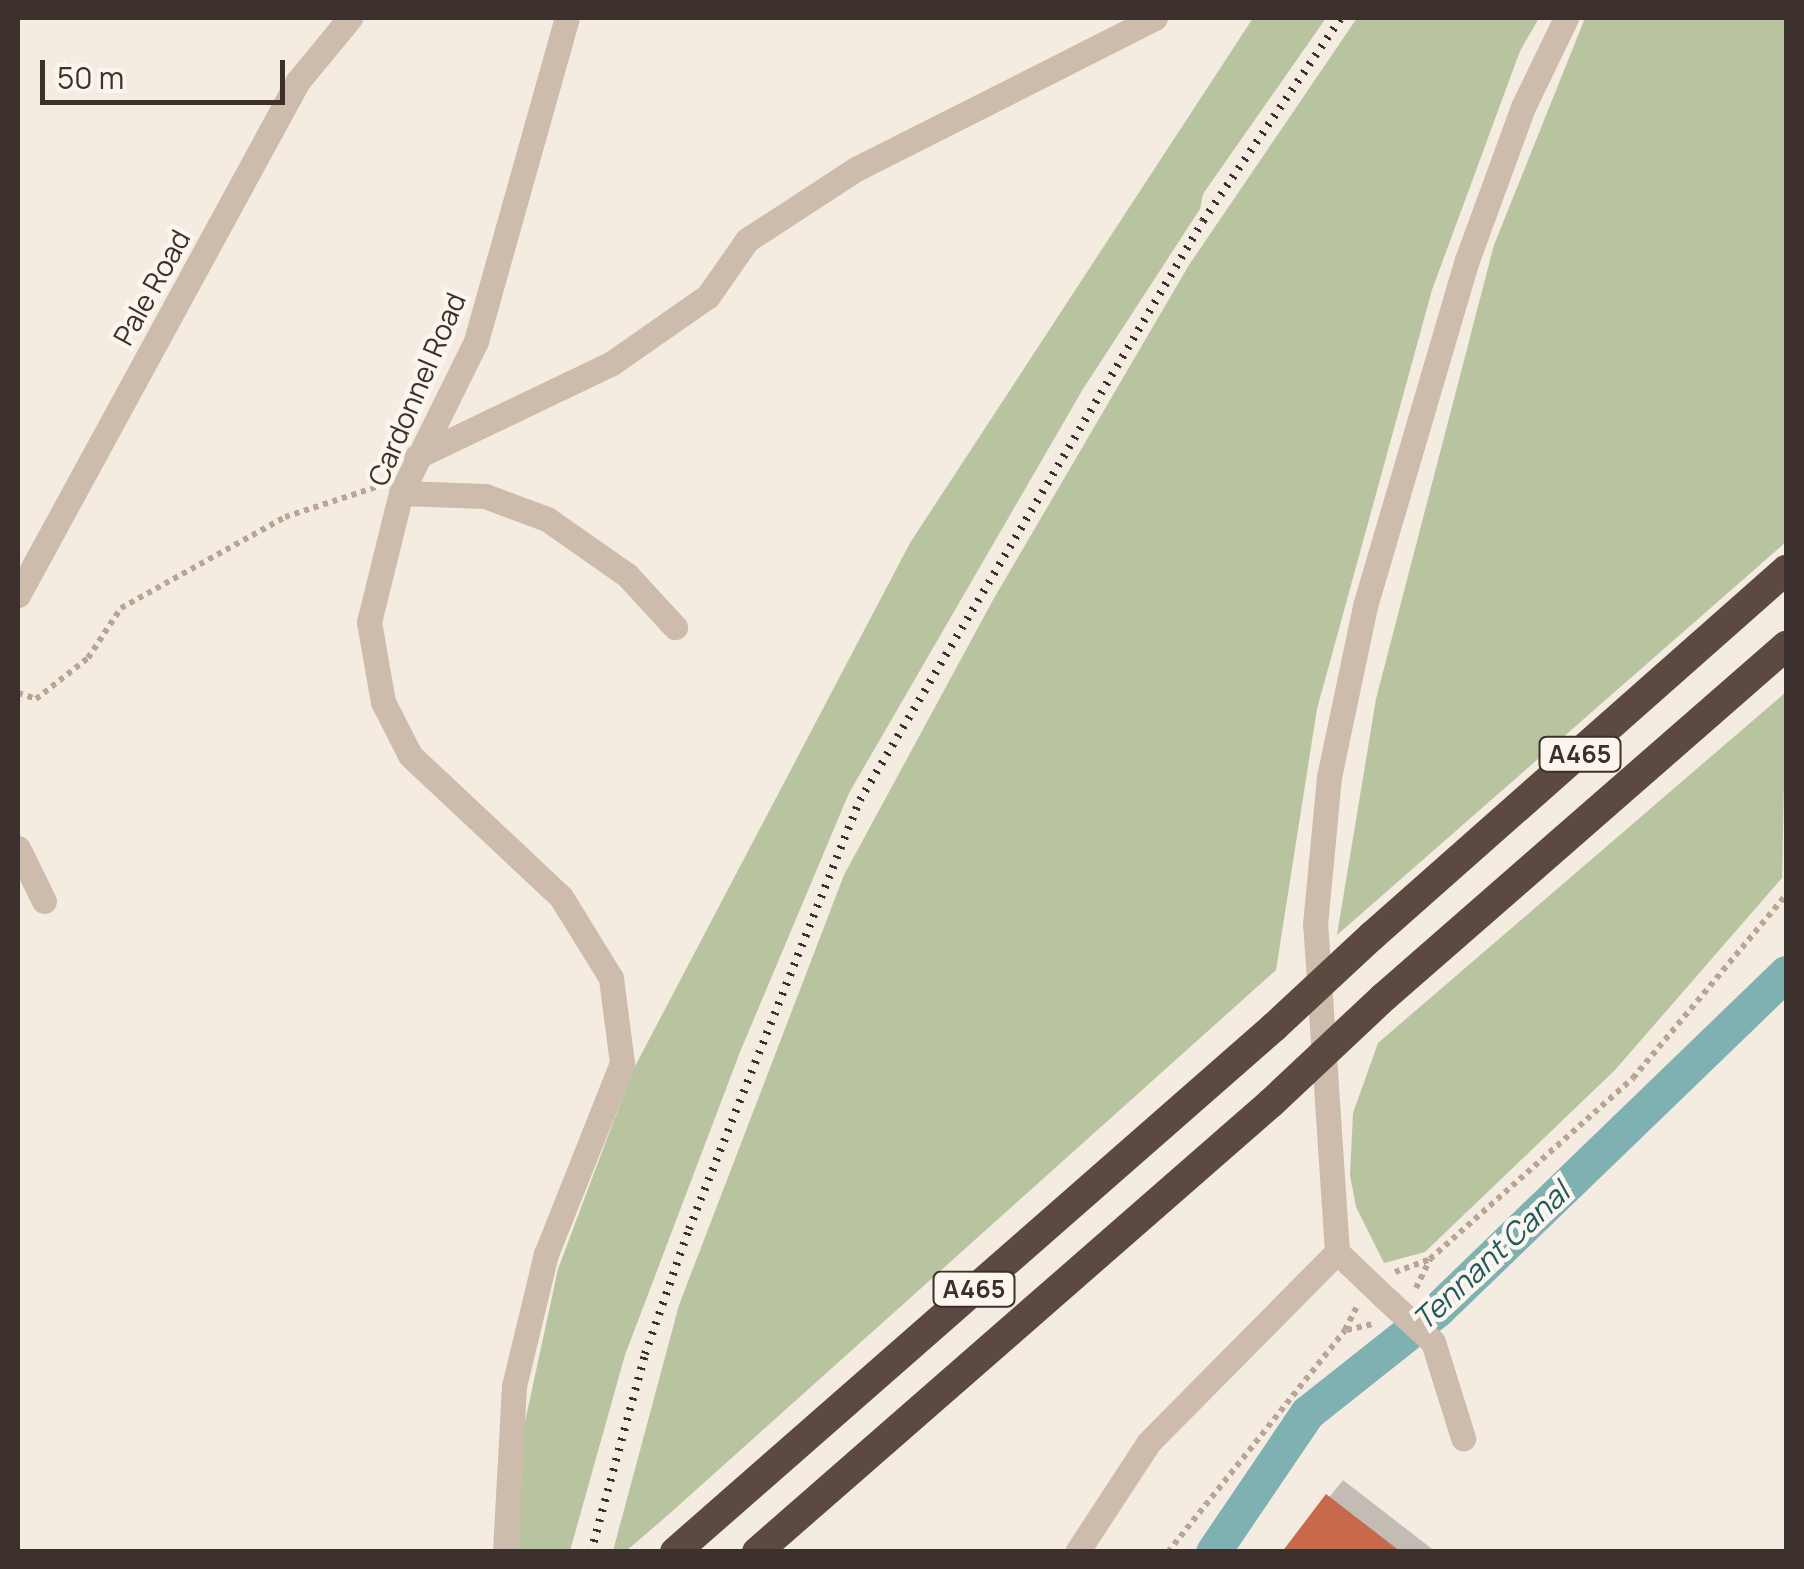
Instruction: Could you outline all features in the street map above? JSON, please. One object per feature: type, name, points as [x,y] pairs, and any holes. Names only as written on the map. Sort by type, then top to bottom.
[{"type":"highway","name":"A465","points":[[675,1552],[1274,1027],[1786,570]]},
{"type":"highway","name":"A465","points":[[757,1552],[1786,646]]},
{"type":"street","name":"Cardonnel Road","points":[[505,1552],[514,1386],[541,1272],[622,1063],[611,978],[560,896],[410,755],[383,702],[370,622],[401,492],[476,340],[567,18]]},
{"type":"street","points":[[416,457],[612,364],[708,296],[747,240],[856,168],[1154,18]]},
{"type":"street","points":[[1464,1438],[1433,1342],[1337,1252],[1314,925],[1329,777],[1365,606],[1467,260],[1522,107],[1566,18]]},
{"type":"street","name":"Pale Road","points":[[18,595],[298,81],[335,22]]},
{"type":"street","points":[[401,492],[484,496],[547,519],[628,575],[675,627]]},
{"type":"street","points":[[18,848],[44,902]]},
{"type":"street","points":[[1077,1552],[1150,1442],[1337,1252]]},
{"type":"path","points":[[18,693],[36,699],[88,658],[121,608],[285,517],[380,486],[401,492]]},
{"type":"path","points":[[1168,1552],[1376,1288],[1430,1259],[1633,1078],[1786,895]]},
{"type":"green space","points":[[1253,18],[1326,18],[1203,194],[1200,209],[1083,389],[849,793],[740,1052],[625,1355],[570,1551],[518,1552],[523,1431],[558,1269],[632,1072],[910,543]]},
{"type":"green space","points":[[1357,18],[1539,18],[1520,51],[1432,290],[1317,709],[1276,970],[668,1515],[626,1551],[613,1551],[679,1305],[844,875],[993,600],[1189,265]]},
{"type":"green space","points":[[1585,18],[1786,18],[1786,542],[1337,935],[1376,699],[1494,245]]},
{"type":"green space","points":[[1786,692],[1782,878],[1615,1070],[1425,1252],[1384,1263],[1356,1207],[1350,1175],[1353,1113],[1378,1043]]},
{"type":"building","points":[[1326,1494],[1401,1552],[1282,1552]]},
{"type":"waterway","name":"Tennant Canal","points":[[1213,1552],[1307,1413],[1437,1310],[1786,973]]},
{"type":"railway","points":[[591,1552],[645,1354],[689,1229],[860,800],[1203,221],[1341,18]]}]
